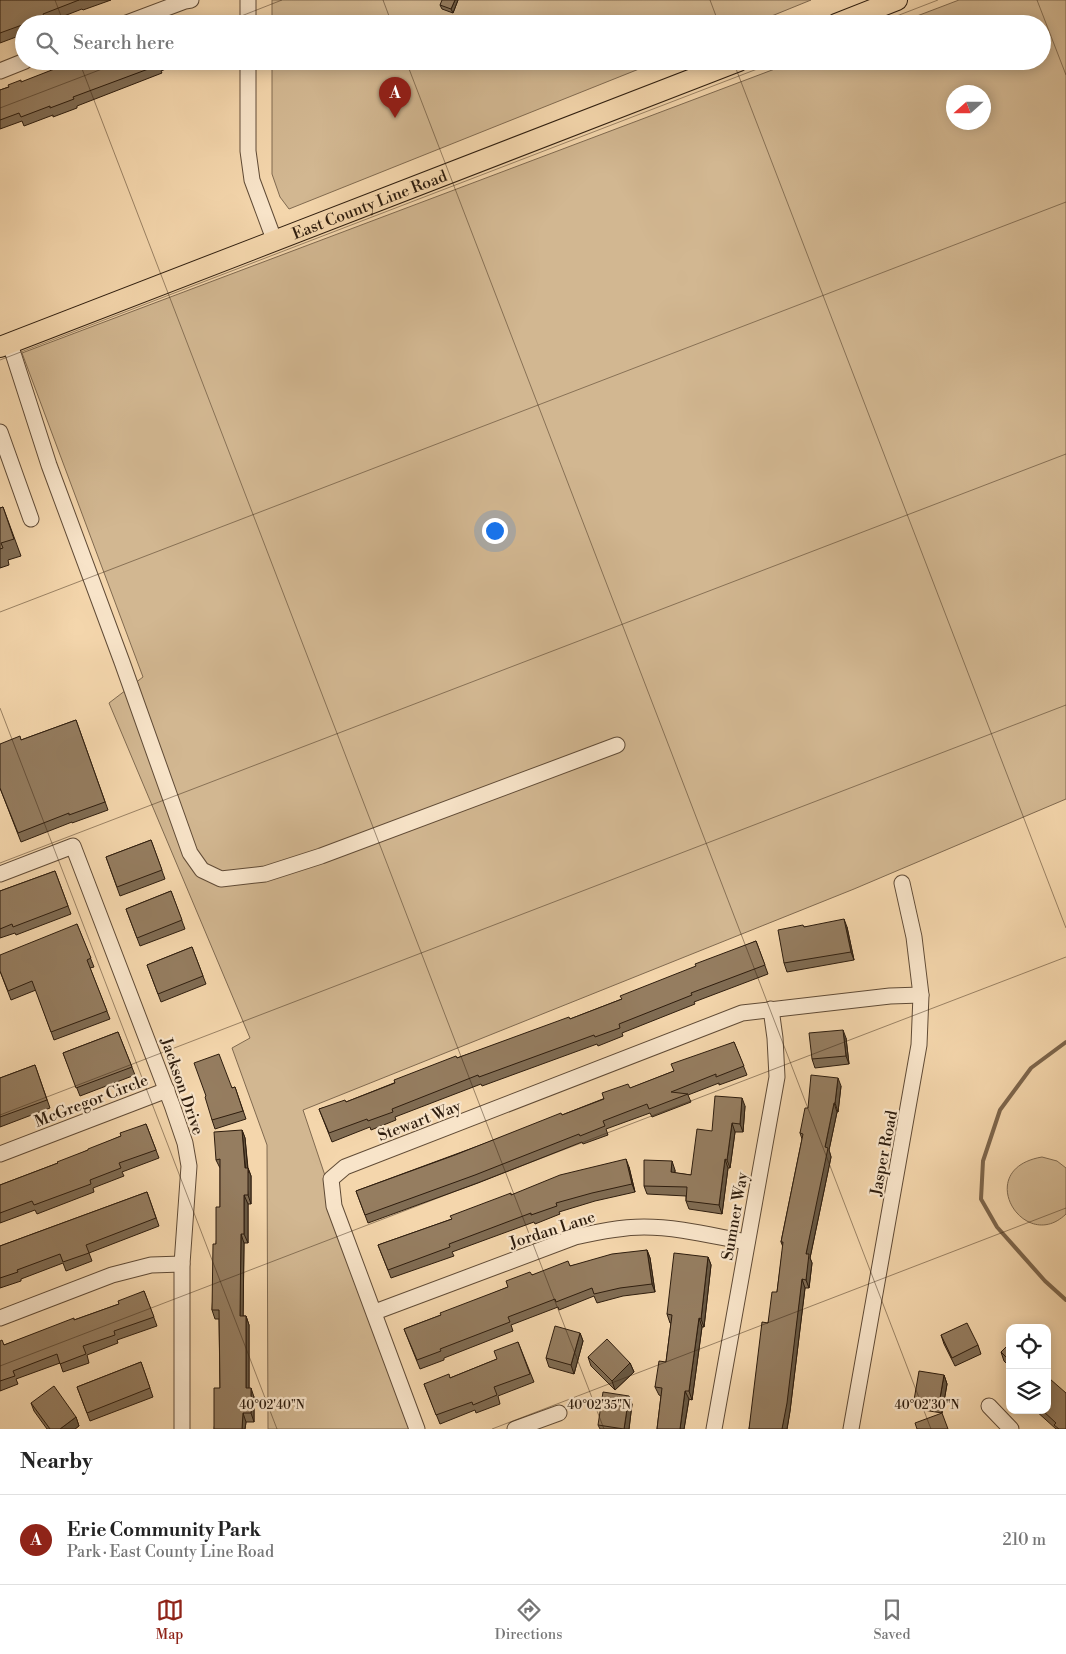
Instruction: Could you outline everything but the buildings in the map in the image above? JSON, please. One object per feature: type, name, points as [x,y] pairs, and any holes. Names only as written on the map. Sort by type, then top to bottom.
[{"type":"main road","points":[[859,15],[897,0]]},
{"type":"main road","name":"East County Line Road","points":[[5,346],[716,70]]},
{"type":"street","points":[[148,15],[192,0]]},
{"type":"street","points":[[248,0],[248,15]]},
{"type":"street","points":[[0,71],[15,65]]},
{"type":"street","points":[[248,70],[248,151],[252,180],[274,242]]},
{"type":"street","points":[[5,346],[122,662],[190,853],[202,870],[221,879],[266,874],[322,856],[617,745]]},
{"type":"street","points":[[0,432],[30,519]]},
{"type":"street","name":"Jackson Drive","points":[[0,874],[73,846],[167,1090],[185,1143],[189,1166],[182,1264],[180,1429]]},
{"type":"street","name":"Jasper Road","points":[[851,1429],[919,1045],[921,995],[914,937],[902,883]]},
{"type":"street","points":[[771,1010],[921,995]]},
{"type":"street","name":"Sumner Way","points":[[714,1429],[778,1077],[771,1010]]},
{"type":"street","name":"Stewart Way","points":[[417,1429],[334,1206],[331,1179],[345,1167],[742,1013],[771,1010]]},
{"type":"street","name":"McGregor Circle","points":[[0,1154],[167,1090]]},
{"type":"street","name":"Jordan Lane","points":[[374,1312],[575,1237],[606,1230],[644,1227],[661,1228],[747,1242]]},
{"type":"street","points":[[0,1318],[112,1275],[151,1265],[182,1264]]},
{"type":"street","points":[[989,1406],[1011,1429]]},
{"type":"street","points":[[515,1429],[559,1413]]},
{"type":"shaded area","points":[[272,0],[811,0],[774,15],[272,15]]},
{"type":"shaded area","points":[[959,0],[1066,0],[1066,799],[854,889],[303,1110],[410,1429],[268,1429],[267,1145],[232,1048],[250,1038],[109,703],[143,677],[22,353],[772,70],[1051,70],[1051,15],[920,15]]},
{"type":"shaded area","points":[[272,70],[636,70],[289,209],[280,197],[272,174]]},
{"type":"shaded area","points":[[1042,1157],[1057,1161],[1066,1168],[1066,1214],[1050,1224],[1035,1224],[1021,1217],[1012,1205],[1007,1191],[1010,1177],[1021,1165]]},
{"type":"waterway","points":[[1066,1042],[1031,1068],[1000,1110],[983,1161],[981,1199],[997,1227],[1045,1281],[1066,1300]]},
{"type":"place","name":"Erie Community Park","points":[[395,118]]}]
